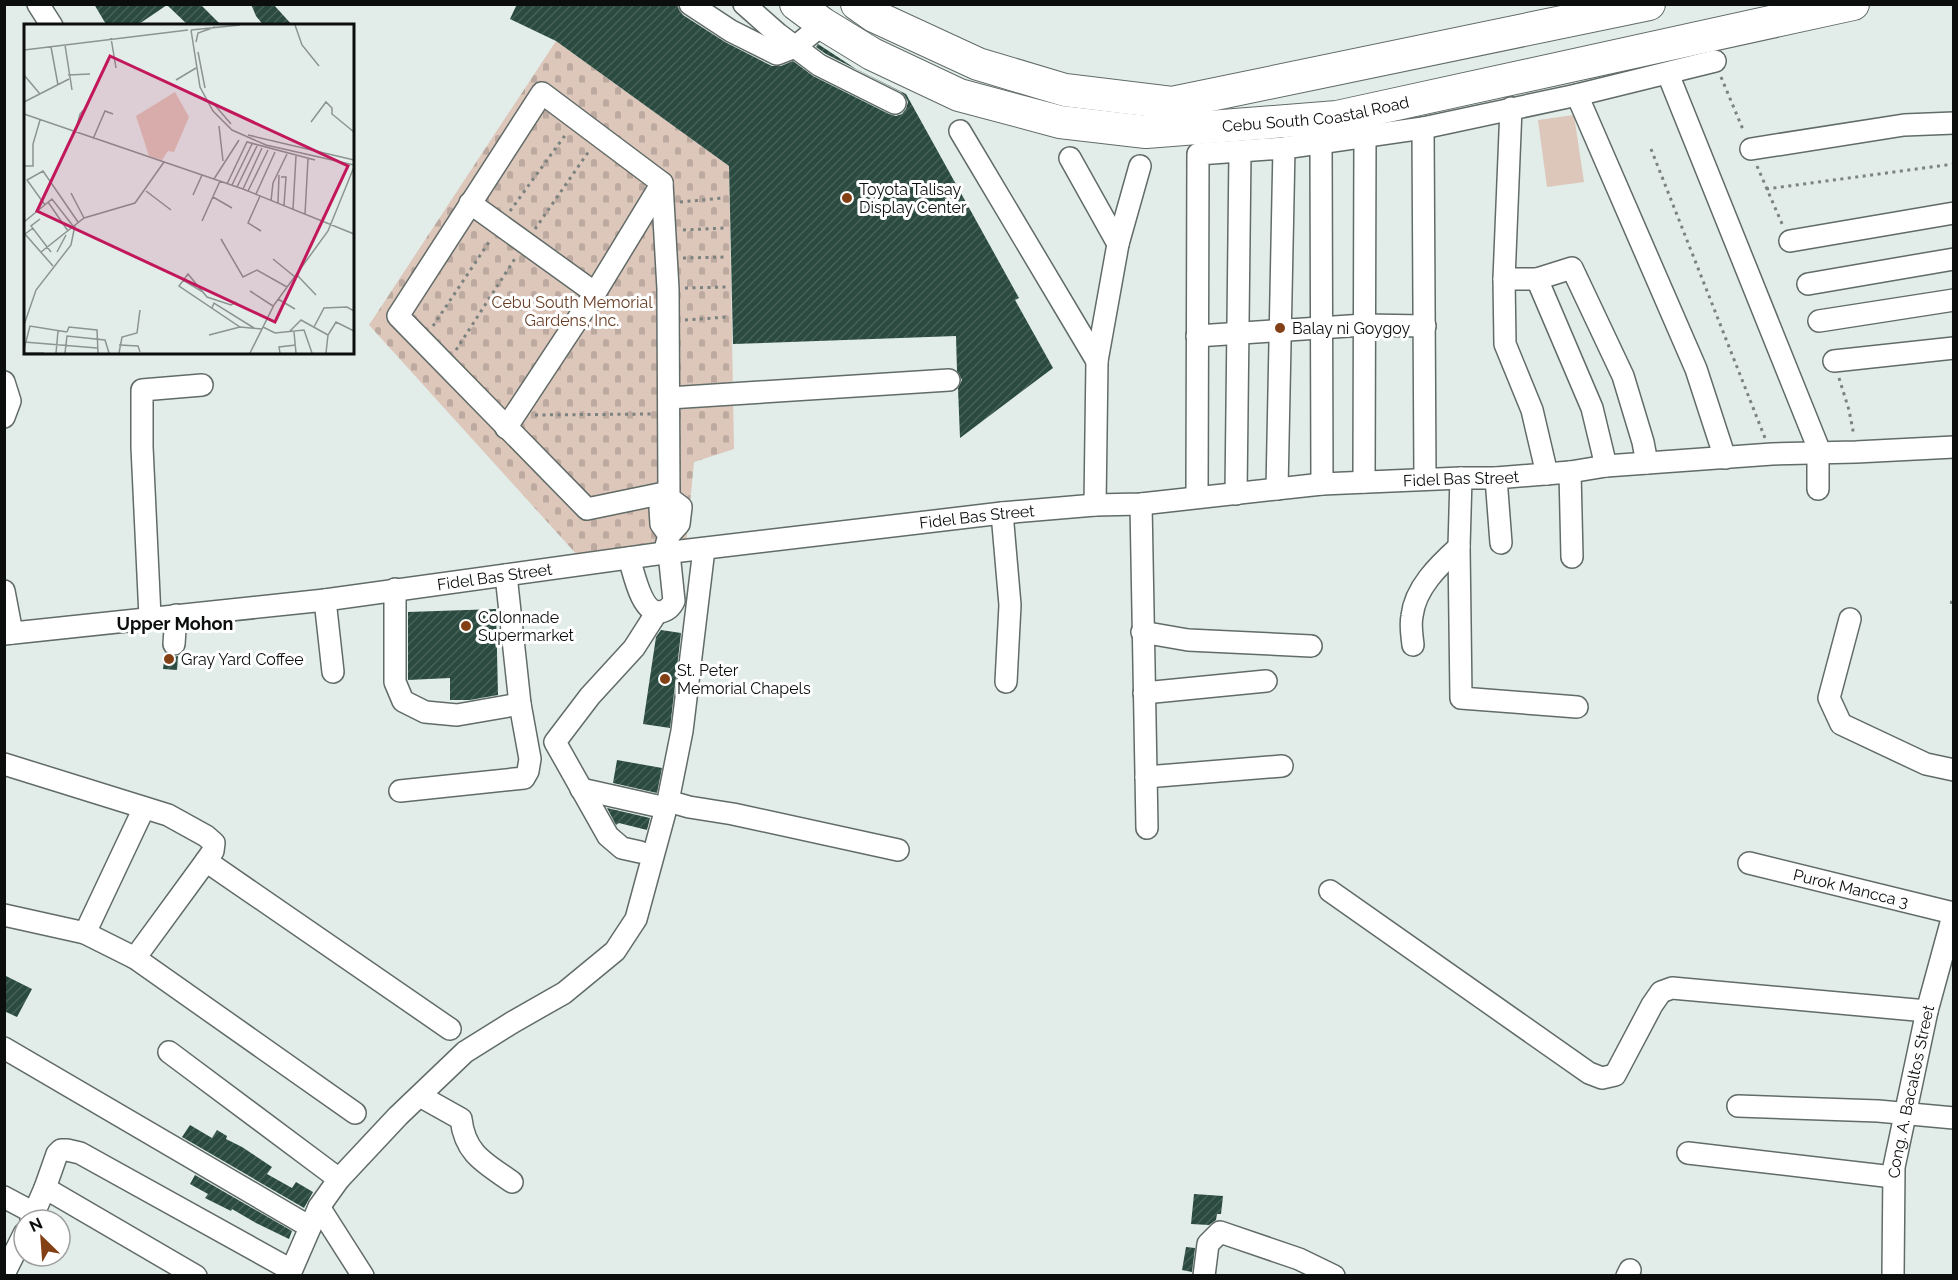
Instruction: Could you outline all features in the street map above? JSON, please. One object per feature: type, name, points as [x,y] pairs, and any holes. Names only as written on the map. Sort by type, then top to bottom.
[{"type":"highway","name":"Cebu South Coastal Road","points":[[796,4],[822,24],[872,54],[959,95],[1060,122],[1146,132],[1336,117],[1383,121],[1853,4]]},
{"type":"highway","name":"Cebu South Coastal Road","points":[[857,4],[874,16],[978,64],[1065,90],[1172,103],[1649,4]]},
{"type":"street","points":[[38,4],[51,24]]},
{"type":"street","points":[[690,4],[731,31],[777,54],[795,47],[822,24]]},
{"type":"street","points":[[744,4],[819,65],[895,104]]},
{"type":"street","points":[[1197,497],[1198,154],[1284,148],[1365,137],[1383,121],[1423,129],[1668,74],[1715,61]]},
{"type":"street","points":[[1668,74],[1819,452],[1818,489]]},
{"type":"street","points":[[629,558],[644,602],[649,609],[657,612],[668,610],[674,601],[667,547],[680,524],[681,507],[669,495],[668,289],[663,193],[542,93],[398,316],[511,422],[587,509],[669,495]]},
{"type":"street","points":[[1577,95],[1696,369],[1725,458]]},
{"type":"street","points":[[1511,108],[1504,279],[1505,344],[1532,410],[1547,474]]},
{"type":"street","points":[[1750,148],[1904,125],[1953,123]]},
{"type":"street","points":[[1423,129],[1425,479]]},
{"type":"street","points":[[960,131],[1096,361]]},
{"type":"street","points":[[1364,482],[1365,137]]},
{"type":"street","points":[[1321,144],[1322,484]]},
{"type":"street","points":[[1277,489],[1284,148]]},
{"type":"street","points":[[1236,494],[1240,152]]},
{"type":"street","points":[[1070,158],[1118,244]]},
{"type":"street","points":[[1095,505],[1096,361],[1118,244],[1140,166]]},
{"type":"street","points":[[511,422],[663,193]]},
{"type":"street","points":[[470,203],[595,293]]},
{"type":"street","points":[[1790,242],[1953,213]]},
{"type":"street","points":[[1808,284],[1953,259]]},
{"type":"street","points":[[1504,279],[1537,279],[1572,268],[1623,376],[1647,463]]},
{"type":"street","points":[[1537,279],[1592,408],[1606,466]]},
{"type":"street","points":[[1819,321],[1953,300]]},
{"type":"street","points":[[1197,336],[1364,326],[1425,326]]},
{"type":"street","points":[[1834,361],[1953,348]]},
{"type":"street","points":[[669,398],[949,380]]},
{"type":"street","points":[[150,617],[142,447],[142,390],[202,385]]},
{"type":"street","name":"Fidel Bas Street","points":[[8,633],[325,600],[629,558],[667,547],[704,549],[1002,513],[1095,505],[1141,504],[1322,484],[1491,478],[1570,472],[1606,466],[1772,454],[1953,447]]},
{"type":"street","points":[[1570,472],[1572,557]]},
{"type":"street","points":[[1461,478],[1459,547],[1461,698],[1576,706]]},
{"type":"street","points":[[1488,505],[1491,478]]},
{"type":"street","points":[[1491,478],[1501,543]]},
{"type":"street","points":[[1141,504],[1147,828]]},
{"type":"street","points":[[1002,513],[1010,605],[1006,682]]},
{"type":"street","points":[[1413,645],[1412,615],[1416,600],[1441,564],[1459,547]]},
{"type":"street","points":[[36,1208],[57,1154],[61,1150],[80,1153],[296,1269],[319,1207],[339,1179],[420,1095],[465,1052],[564,993],[615,951],[636,919],[667,804],[682,731],[704,549]]},
{"type":"street","points":[[400,791],[524,778],[528,771],[530,759],[520,704],[506,575]]},
{"type":"street","points":[[395,590],[395,682],[403,701],[425,712],[457,715],[520,704]]},
{"type":"street","points":[[4,591],[8,633]]},
{"type":"street","points":[[325,600],[333,672]]},
{"type":"street","points":[[640,852],[622,848],[608,836],[555,742],[590,696],[634,648],[657,612]]},
{"type":"street","points":[[174,644],[176,615]]},
{"type":"street","points":[[1850,619],[1829,698],[1841,724],[1926,764],[1953,770]]},
{"type":"street","points":[[1142,632],[1188,640],[1311,646]]},
{"type":"street","points":[[1144,693],[1266,681]]},
{"type":"street","points":[[4,764],[168,816],[214,843],[213,851],[135,958]]},
{"type":"street","points":[[1146,777],[1281,766]]},
{"type":"street","points":[[582,789],[749,817],[898,850]]},
{"type":"street","points":[[85,933],[144,808]]},
{"type":"street","points":[[206,861],[450,1029]]},
{"type":"street","name":"Purok Mancca 3","points":[[1749,863],[1953,912]]},
{"type":"street","points":[[1330,891],[1580,1066],[1602,1078],[1615,1076],[1652,1005],[1661,992],[1672,988],[1927,1011]]},
{"type":"street","name":"Cong. A. Bacaltos Street","points":[[1893,1275],[1893,1177],[1904,1113],[1927,1011],[1953,912]]},
{"type":"street","points":[[4,915],[85,933],[135,958],[355,1113]]},
{"type":"street","points":[[4,1048],[310,1227]]},
{"type":"street","points":[[169,1052],[339,1179]]},
{"type":"street","points":[[420,1095],[461,1119],[463,1135],[469,1146],[482,1161],[512,1182]]},
{"type":"street","points":[[1738,1106],[1904,1113],[1953,1118]]},
{"type":"street","points":[[1688,1153],[1893,1177]]},
{"type":"street","points":[[45,1188],[196,1275]]},
{"type":"street","points":[[4,1197],[20,1208]]},
{"type":"street","points":[[319,1207],[363,1275]]},
{"type":"street","points":[[1204,1275],[1208,1245],[1220,1232],[1299,1259],[1334,1275]]},
{"type":"street","points":[[4,1274],[12,1258]]},
{"type":"path","points":[[1651,149],[1772,454]]},
{"type":"path","points":[[1766,189],[1953,164]]},
{"type":"path","points":[[663,193],[724,198]]},
{"type":"path","points":[[664,231],[725,228]]},
{"type":"path","points":[[667,258],[726,257]]},
{"type":"path","points":[[668,289],[726,288]]},
{"type":"path","points":[[668,321],[727,317]]},
{"type":"path","points":[[511,422],[662,414],[669,398]]},
{"type":"green space","name":"Cebu South Memorial Gardens, Inc.","points":[[556,41],[729,166],[734,449],[694,462],[686,544],[579,557],[369,325]]},
{"type":"green space","points":[[1574,115],[1584,182],[1547,187],[1538,120]]},
{"type":"building","points":[[94,4],[200,4],[220,24],[187,24],[167,5],[139,24],[106,24]]},
{"type":"building","points":[[251,4],[273,4],[291,24],[262,24]]},
{"type":"building","name":"Toyota Talisay Display Center","points":[[517,4],[677,4],[683,15],[725,42],[772,66],[781,66],[793,61],[813,76],[889,114],[896,116],[902,114],[906,109],[908,102],[901,92],[826,54],[816,47],[818,44],[856,69],[906,94],[1019,298],[1015,300],[1053,368],[960,438],[958,388],[962,380],[957,371],[956,336],[733,344],[729,166],[556,41],[510,19]]},
{"type":"building","points":[[496,609],[498,695],[470,700],[450,700],[450,678],[408,680],[408,612]]},
{"type":"building","name":"St. Peter Memorial Chapels","points":[[661,630],[681,633],[670,728],[643,724],[656,637]]},
{"type":"building","points":[[165,653],[173,657],[178,656],[177,670],[163,669]]},
{"type":"building","points":[[617,760],[662,768],[657,793],[613,783]]},
{"type":"building","points":[[607,808],[650,818],[647,830],[619,823],[616,825]]},
{"type":"building","points":[[4,975],[32,989],[17,1017],[4,1011]]},
{"type":"building","points":[[190,1125],[212,1138],[217,1130],[227,1136],[226,1139],[272,1167],[267,1174],[292,1188],[296,1182],[313,1192],[304,1208],[182,1137]]},
{"type":"building","points":[[195,1175],[292,1231],[289,1239],[232,1209],[231,1211],[205,1198],[208,1194],[190,1184]]},
{"type":"building","points":[[1194,1194],[1223,1196],[1221,1214],[1217,1214],[1216,1220],[1209,1225],[1191,1224]]},
{"type":"building","points":[[1186,1247],[1195,1248],[1192,1272],[1182,1270]]},
{"type":"place","name":"Toyota Talisay Display Center","points":[[847,198]]},
{"type":"place","name":"Balay ni Goygoy","points":[[1280,328]]},
{"type":"place","name":"Colonnade Supermarket","points":[[466,626]]},
{"type":"place","name":"Gray Yard Coffee","points":[[169,659]]},
{"type":"place","name":"St. Peter Memorial Chapels","points":[[665,679]]},
{"type":"district","name":"Upper Mohon","points":[[175,623]]}]
